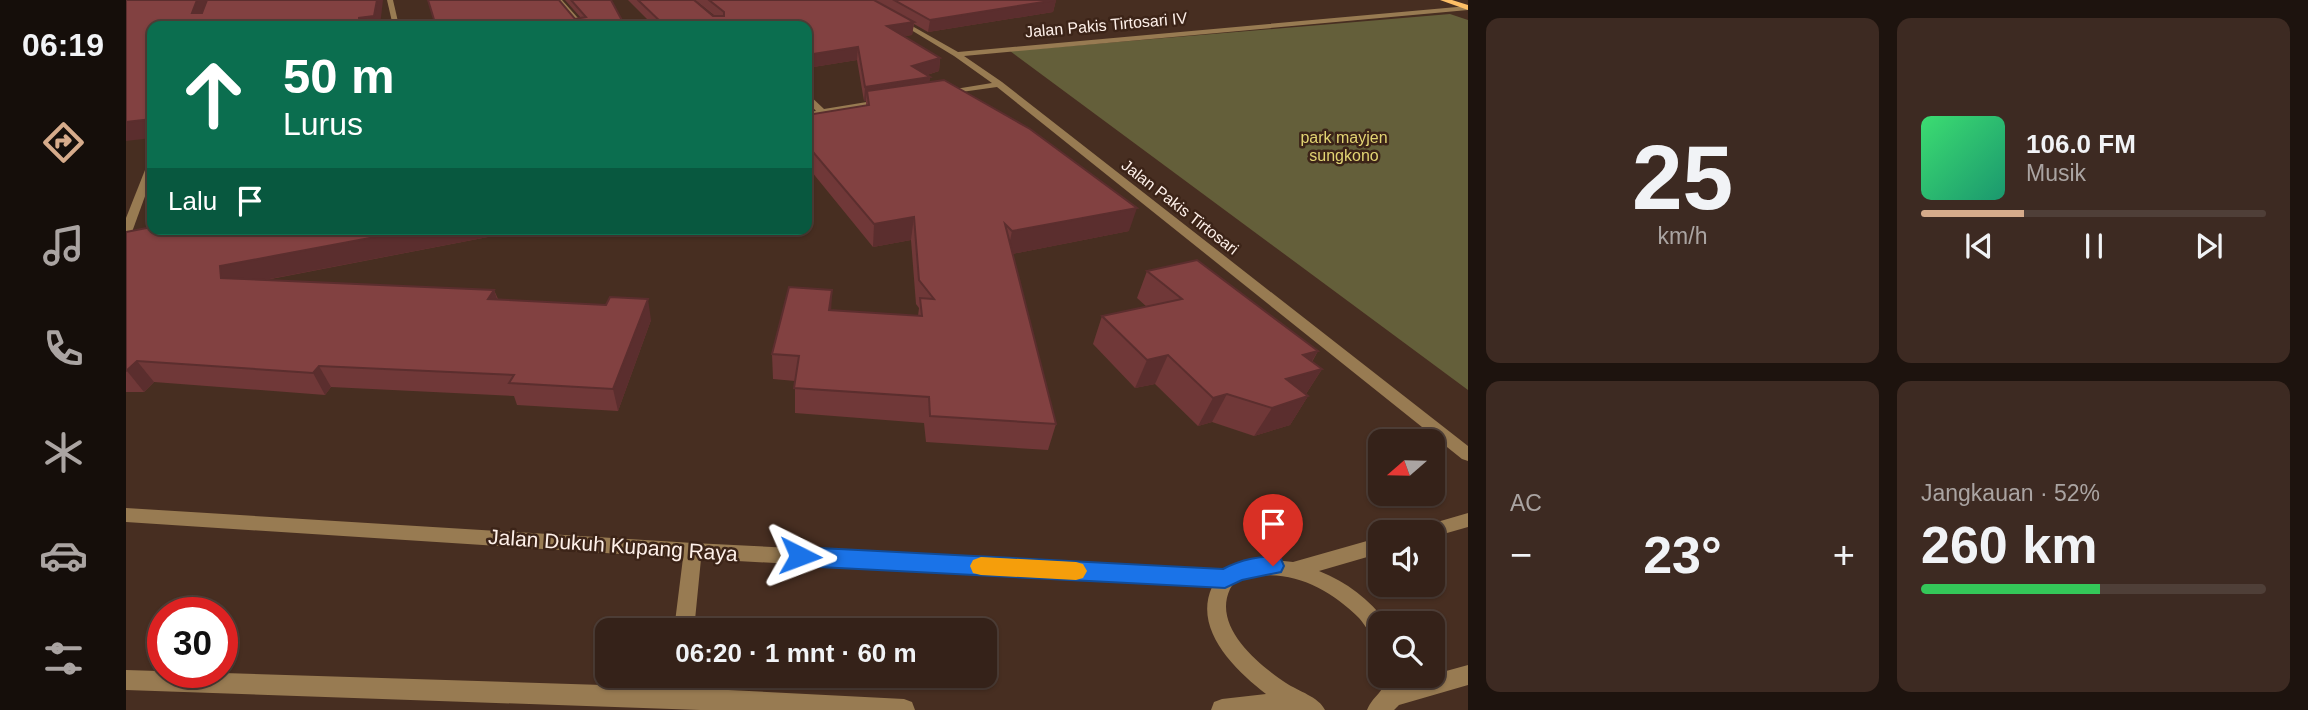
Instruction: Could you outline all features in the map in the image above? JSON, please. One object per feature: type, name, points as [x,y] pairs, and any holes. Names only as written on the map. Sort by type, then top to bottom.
[{"type":"main road","points":[[1444,0],[1468,8]]},
{"type":"street","points":[[390,0],[395,21]]},
{"type":"street","points":[[559,0],[578,21]]},
{"type":"street","name":"Jalan Pakis Tirtosari IV","points":[[957,54],[1468,8]]},
{"type":"street","name":"Jalan Pakis Tirtosari","points":[[881,11],[957,54],[999,84],[1468,455]]},
{"type":"street","points":[[931,95],[999,84]]},
{"type":"street","points":[[812,101],[822,112]]},
{"type":"street","points":[[812,114],[890,101]]},
{"type":"street","points":[[129,233],[147,179]]},
{"type":"street","name":"Jalan Dukuh Kupang Raya","points":[[126,515],[693,551],[1225,579]]},
{"type":"street","points":[[1445,527],[1468,520]]},
{"type":"street","points":[[1296,569],[1368,549]]},
{"type":"street","points":[[685,618],[693,551]]},
{"type":"street","points":[[1308,708],[1266,683],[1243,662],[1225,638],[1217,615],[1218,594],[1225,579],[1255,568],[1273,566],[1296,569],[1327,583],[1358,605],[1368,616]]},
{"type":"street","points":[[1388,699],[1468,675]]},
{"type":"street","points":[[126,680],[676,698],[904,710]]},
{"type":"street","points":[[676,698],[677,688]]},
{"type":"street","points":[[1222,710],[1308,708]]},
{"type":"green space","name":"park mayjen sungkono","points":[[1450,14],[1468,20],[1468,390],[1010,51]]},
{"type":"building","points":[[126,0],[197,0],[192,13],[202,13],[207,0],[377,0],[374,16],[359,18],[359,21],[147,21],[147,120],[126,122]]},
{"type":"building","points":[[428,0],[559,0],[575,19],[586,17],[571,0],[611,0],[622,21],[434,21]]},
{"type":"building","points":[[638,0],[694,0],[713,16],[724,16],[724,12],[709,0],[874,0],[914,22],[887,26],[940,58],[912,66],[930,77],[865,87],[858,47],[812,54],[812,21],[660,21]]},
{"type":"building","points":[[894,0],[1056,0],[930,20]]},
{"type":"building","points":[[944,80],[1030,129],[1137,208],[1012,231],[1005,224],[1056,424],[930,416],[929,397],[794,388],[799,356],[772,354],[789,287],[832,290],[829,310],[922,316],[920,298],[934,299],[919,280],[914,217],[874,224],[812,151],[812,114],[869,105],[867,91]]},
{"type":"building","points":[[147,228],[147,235],[386,235],[220,266],[221,278],[494,290],[488,299],[606,305],[610,297],[648,299],[613,389],[509,383],[514,375],[319,366],[313,373],[137,361],[126,371],[126,232]]},
{"type":"building","points":[[1197,260],[1318,351],[1303,355],[1322,369],[1286,379],[1308,396],[1272,408],[1227,394],[1213,398],[1168,355],[1147,360],[1102,316],[1182,299],[1147,271]]},
{"type":"slow traffic","points":[[981,566],[1076,571]]},
{"type":"route","points":[[800,556],[1225,579],[1238,572],[1273,566]]}]
